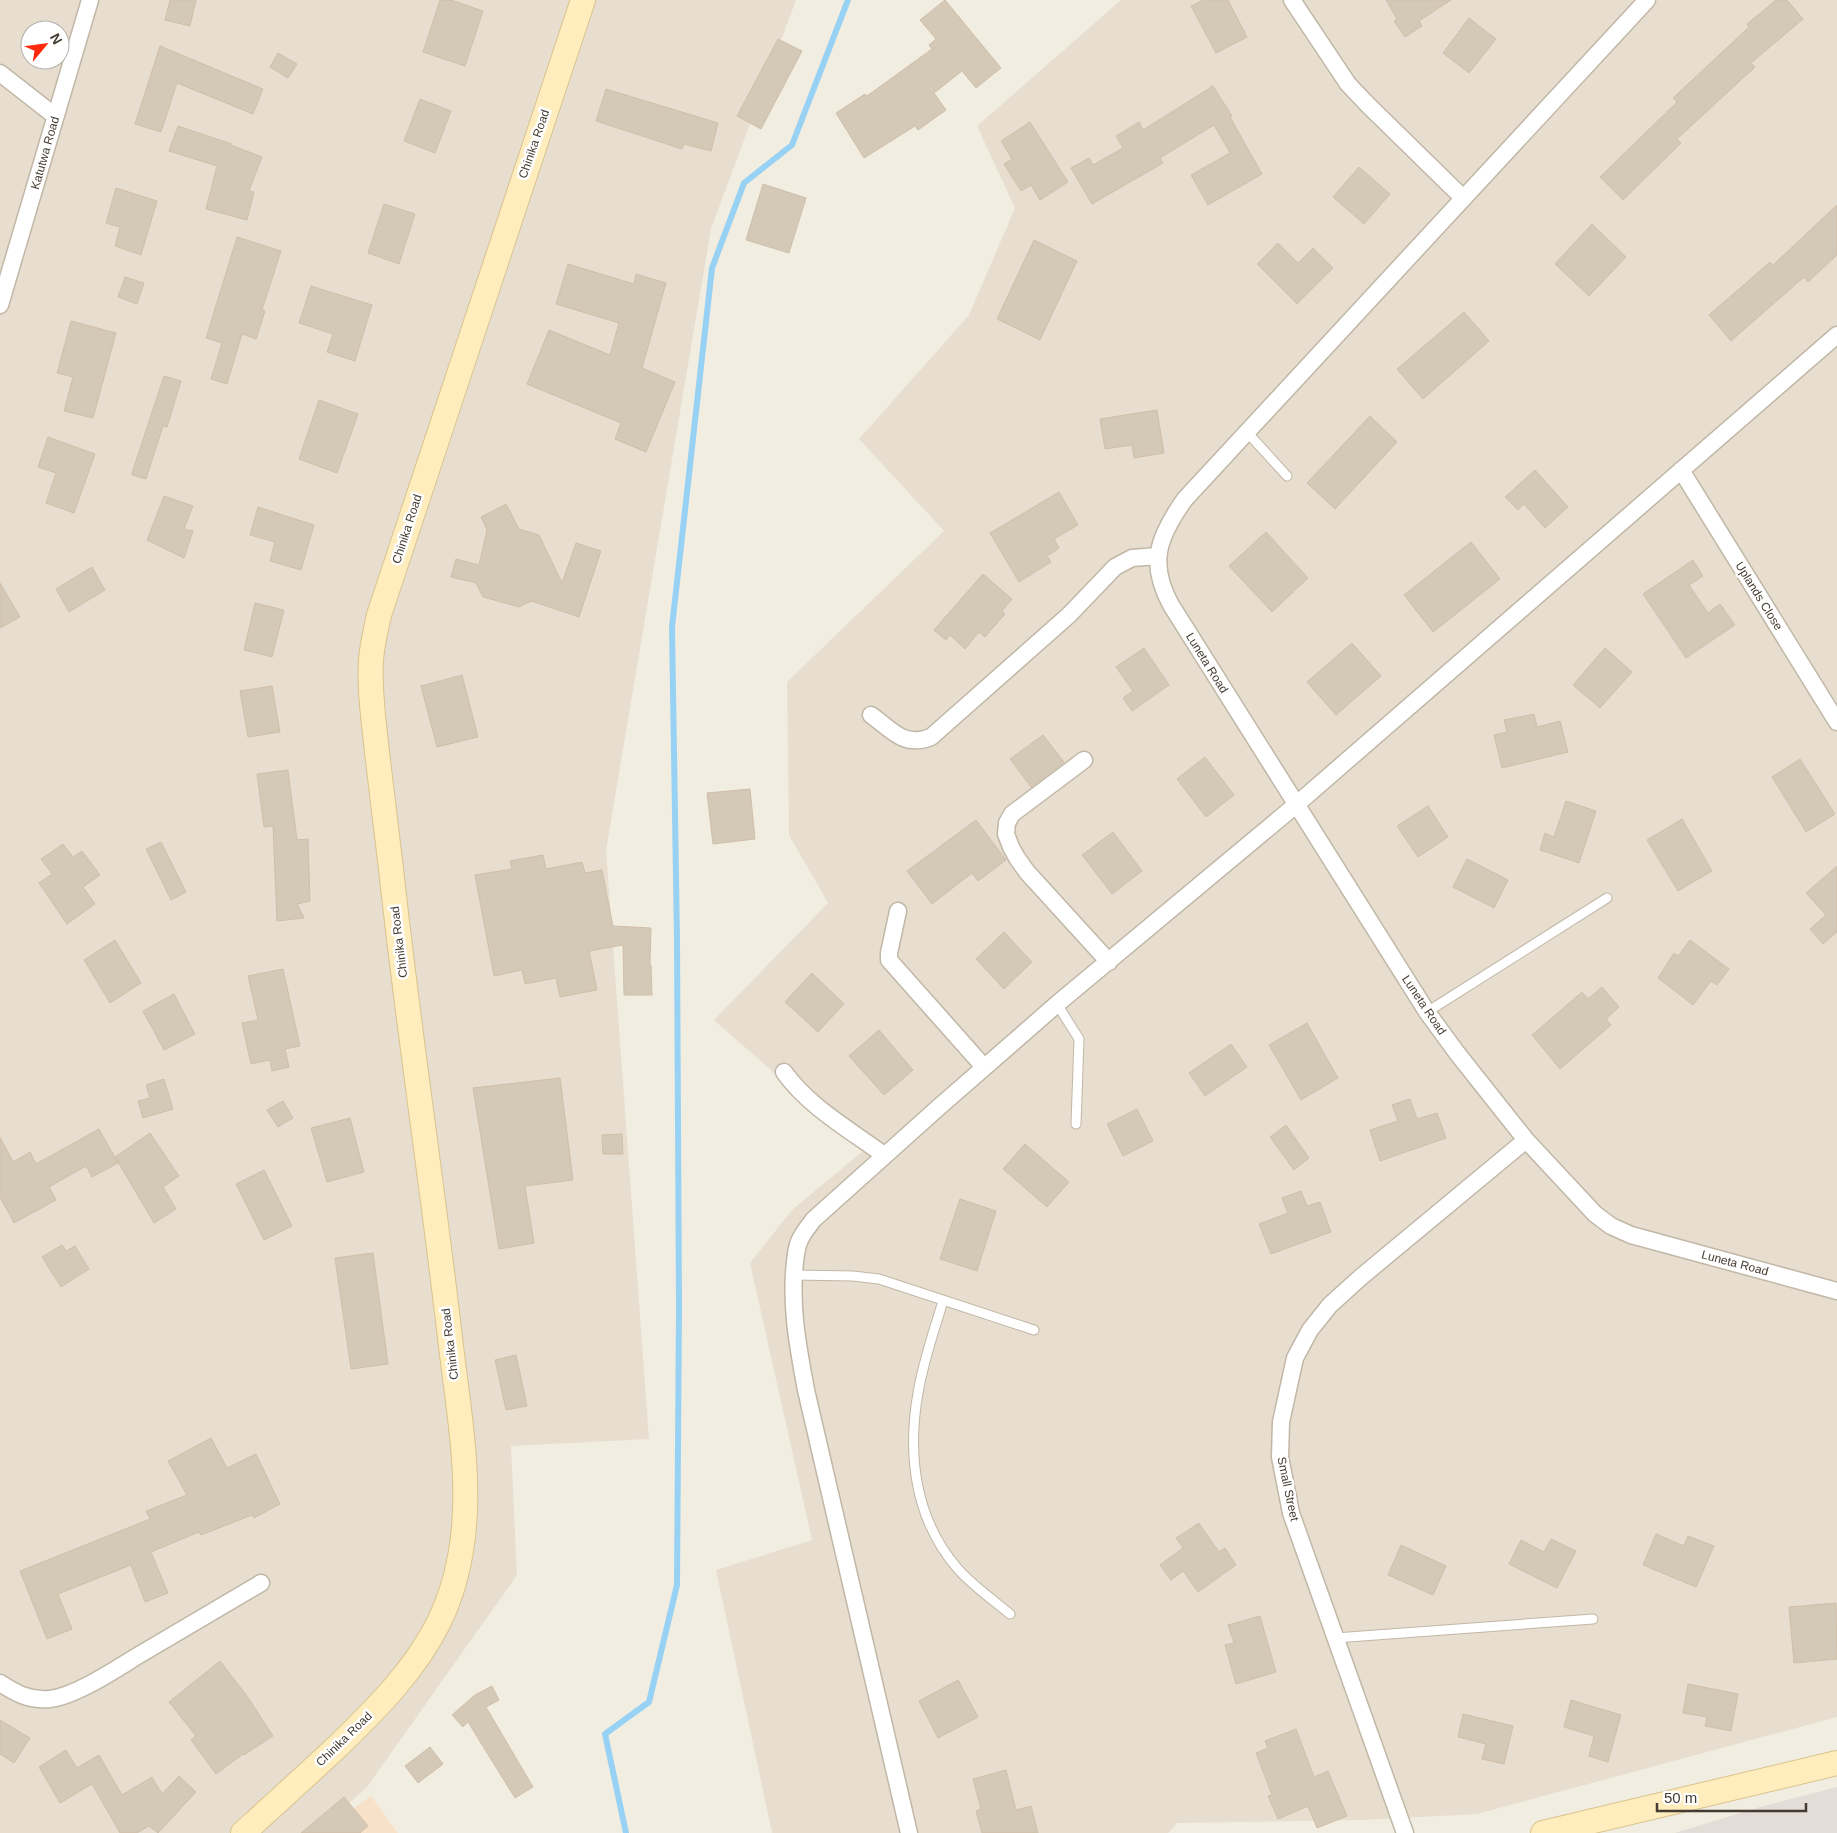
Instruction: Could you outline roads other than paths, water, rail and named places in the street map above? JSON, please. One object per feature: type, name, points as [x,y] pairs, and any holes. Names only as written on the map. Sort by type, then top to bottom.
[{"type":"main road","name":"Chinika Road","points":[[244,1833],[382,1703],[398,1684],[440,1620],[463,1550],[466,1477],[392,884],[372,708],[371,657],[378,615],[583,0]]},
{"type":"main road","points":[[1543,1833],[1837,1763]]},
{"type":"street","name":"Katutwa Road","points":[[0,305],[90,0]]},
{"type":"street","points":[[1292,0],[1348,84],[1463,198]]},
{"type":"street","points":[[871,715],[902,739],[911,742],[931,737],[1069,615],[1115,567],[1132,558],[1158,556],[1163,536],[1173,516],[1185,500],[1246,431],[1647,0]]},
{"type":"street","points":[[0,73],[55,116]]},
{"type":"street","points":[[909,1833],[806,1390],[796,1339],[792,1297],[797,1250],[802,1236],[813,1220],[984,1067],[1297,804],[1837,335]]},
{"type":"street","name":"Uplands Close","points":[[1681,470],[1837,722]]},
{"type":"street","name":"Luneta Road","points":[[1158,556],[1158,572],[1162,589],[1171,605],[1427,1012],[1526,1140],[1595,1214],[1611,1226],[1654,1242],[1837,1291]]},
{"type":"street","points":[[1084,760],[1012,814],[1007,823],[1006,834],[1011,847],[1028,872],[1109,962]]},
{"type":"street","points":[[898,911],[889,953],[890,960],[984,1067]]},
{"type":"street","points":[[784,1072],[792,1084],[823,1111],[884,1155]]},
{"type":"street","name":"Small Street","points":[[1405,1833],[1291,1513],[1280,1457],[1281,1422],[1295,1358],[1310,1330],[1330,1305],[1526,1140]]},
{"type":"street","points":[[0,1683],[16,1694],[34,1699],[51,1699],[71,1692],[111,1672],[261,1583]]},
{"type":"lane","points":[[1246,431],[1287,476]]},
{"type":"lane","points":[[1427,1012],[1607,898]]},
{"type":"lane","points":[[1057,1004],[1079,1039],[1076,1124]]},
{"type":"lane","points":[[794,1275],[879,1279],[1034,1330]]},
{"type":"lane","points":[[943,1301],[918,1390],[914,1416],[913,1436],[917,1487],[922,1508],[942,1547],[970,1581],[1010,1614]]},
{"type":"lane","points":[[1335,1638],[1593,1619]]},
{"type":"waterway","points":[[626,1833],[605,1734],[649,1702],[677,1585],[679,1308],[677,939],[672,627],[712,268],[744,183],[792,145],[848,0]]}]
